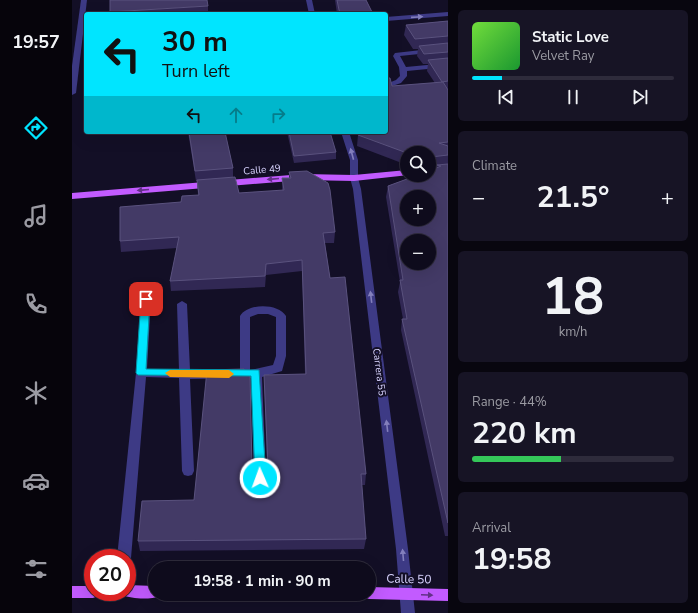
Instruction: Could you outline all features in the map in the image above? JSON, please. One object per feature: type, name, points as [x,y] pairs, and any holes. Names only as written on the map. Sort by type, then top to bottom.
[{"type":"main road","name":"Calle 49","points":[[72,196],[303,177],[354,178],[400,175]]},
{"type":"main road","points":[[72,592],[84,592]]},
{"type":"main road","points":[[136,592],[148,592]]},
{"type":"main road","name":"Calle 50","points":[[376,594],[448,595]]},
{"type":"street","points":[[72,93],[75,44],[84,0]]},
{"type":"street","points":[[309,0],[312,12]]},
{"type":"street","points":[[388,19],[448,14]]},
{"type":"street","points":[[388,85],[397,82],[406,74],[405,69],[396,56],[397,54],[448,49]]},
{"type":"street","points":[[405,69],[448,65]]},
{"type":"street","points":[[388,80],[397,82]]},
{"type":"street","name":"Carrera 55","points":[[346,134],[354,160],[354,178],[358,190],[402,549],[408,613]]},
{"type":"street","points":[[125,549],[141,373],[146,299]]},
{"type":"street","points":[[182,304],[188,471]]},
{"type":"street","points":[[141,373],[185,374],[250,373],[272,371],[278,368],[281,356],[282,316],[274,312],[252,312],[246,316],[250,373],[260,478]]},
{"type":"building","points":[[110,0],[207,0],[208,6],[110,12]]},
{"type":"building","points":[[337,0],[366,0],[372,12],[340,12]]},
{"type":"building","points":[[448,21],[448,36],[415,39],[406,25]]},
{"type":"building","points":[[448,43],[448,52],[424,54],[419,46]]},
{"type":"building","points":[[448,58],[448,81],[442,82],[428,60]]},
{"type":"building","points":[[388,78],[390,78],[392,86],[443,82],[448,90],[448,142],[439,143],[448,146],[448,155],[436,156],[436,146],[400,146],[400,150],[358,135],[388,134]]},
{"type":"building","points":[[189,134],[225,134],[233,168],[195,171]]},
{"type":"building","points":[[289,134],[331,134],[336,152],[294,156]]},
{"type":"building","points":[[448,164],[448,523],[402,319],[407,319],[400,280],[403,280],[401,270],[436,270],[436,234],[400,234],[400,261],[388,186],[400,182],[436,182],[436,168],[441,166],[437,165]]},
{"type":"building","points":[[307,171],[328,183],[335,232],[323,233],[330,278],[345,277],[366,474],[361,474],[366,539],[138,541],[142,501],[194,500],[207,370],[244,369],[244,375],[250,375],[252,468],[255,472],[260,474],[265,472],[268,467],[264,375],[306,374],[302,260],[266,264],[265,276],[170,281],[179,237],[120,241],[120,207],[181,202],[182,196],[199,195],[197,180],[235,177],[239,193],[284,190],[282,178],[291,178],[289,172]]},
{"type":"slow traffic","points":[[170,373],[229,374]]},
{"type":"route","points":[[146,299],[141,373],[256,373],[260,478]]}]
